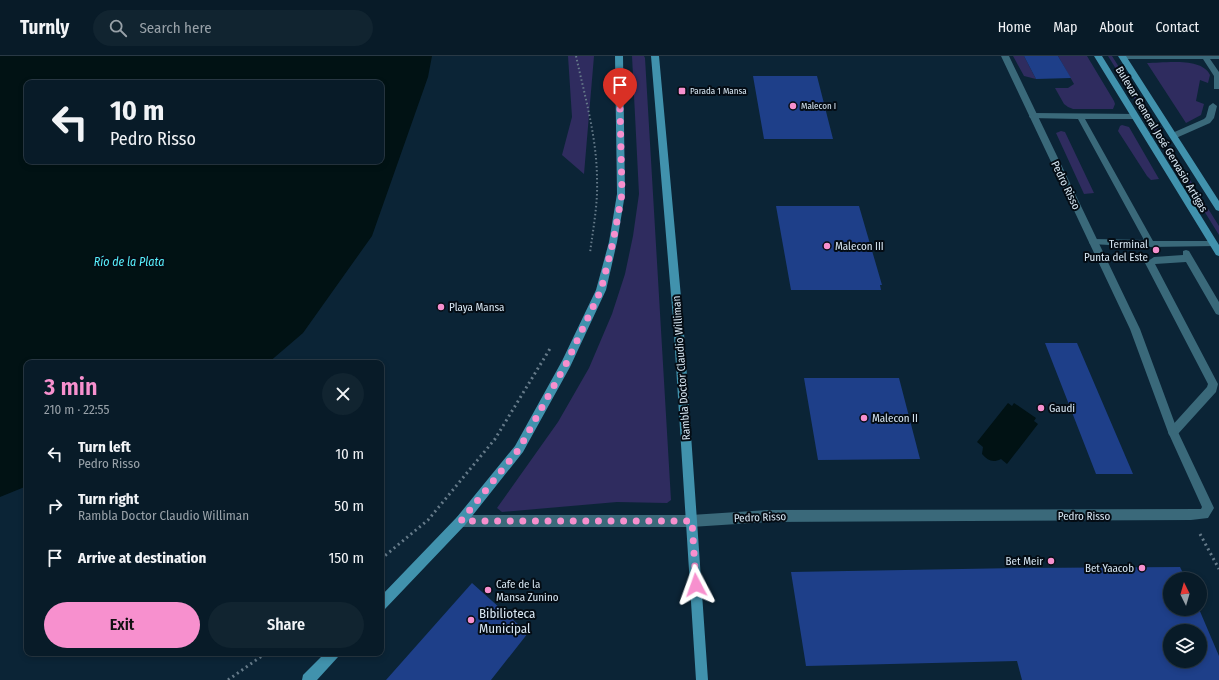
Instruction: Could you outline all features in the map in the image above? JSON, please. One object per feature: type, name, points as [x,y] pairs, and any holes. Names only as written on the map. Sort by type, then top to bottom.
[{"type":"main road","points":[[384,602],[461,521],[519,449],[566,364],[601,290],[613,242],[622,194],[619,56]]},
{"type":"main road","name":"Rambla Doctor Claudio Williman","points":[[655,56],[678,319],[702,680]]},
{"type":"main road","name":"Bulevar General José Gervasio Artigas","points":[[1098,56],[1219,253]]},
{"type":"main road","name":"Bulevar General José Gervasio Artigas","points":[[1122,57],[1219,208]]},
{"type":"main road","points":[[308,680],[331,656]]},
{"type":"street","name":"Pedro Risso","points":[[461,521],[692,521],[775,516],[1204,514],[1208,508],[1173,432],[1135,329],[1005,56]]},
{"type":"street","points":[[1122,57],[1219,57]]},
{"type":"street","points":[[1205,57],[1218,76],[1217,87]]},
{"type":"street","points":[[1173,136],[1210,118],[1213,106]]},
{"type":"street","points":[[1033,116],[1134,116]]},
{"type":"street","points":[[1080,116],[1150,244]]},
{"type":"street","points":[[1093,242],[1213,244]]},
{"type":"street","points":[[1181,244],[1219,311]]},
{"type":"street","points":[[1173,432],[1212,389],[1213,384],[1150,263],[1154,260],[1189,258]]},
{"type":"path","points":[[576,56],[593,130],[593,143],[598,170],[597,193],[589,256]]},
{"type":"path","points":[[384,557],[428,520],[495,439],[552,347]]},
{"type":"path","points":[[1191,515],[1219,569]]},
{"type":"path","points":[[228,680],[262,656]]},
{"type":"shaded area","points":[[568,56],[594,56],[584,174],[562,155],[572,117]]},
{"type":"shaded area","points":[[632,56],[644,56],[645,58],[671,500],[667,503],[617,502],[502,512],[497,508],[558,422],[589,368],[612,314],[625,274],[633,236],[639,194]]},
{"type":"shaded area","points":[[1013,56],[1024,56],[1036,79],[1024,76]]},
{"type":"shaded area","points":[[1058,56],[1087,56],[1114,101],[1115,104],[1113,109],[1073,109],[1064,104],[1055,88],[1068,88],[1074,84]]},
{"type":"shaded area","points":[[1108,56],[1112,56],[1219,226],[1219,235]]},
{"type":"shaded area","points":[[1182,62],[1191,63],[1206,69],[1210,75],[1208,83],[1200,80],[1196,101],[1204,104],[1201,115],[1186,123],[1147,63]]},
{"type":"shaded area","points":[[1122,125],[1129,127],[1159,179],[1151,180],[1147,176],[1118,131]]},
{"type":"shaded area","points":[[1061,131],[1065,132],[1094,193],[1084,194],[1056,133]]},
{"type":"water","name":"Río de la Plata","points":[[0,56],[432,56],[428,77],[372,236],[303,333],[272,360],[24,360],[24,487],[0,497]]},
{"type":"water","points":[[1008,403],[1012,406],[1014,403],[1036,418],[1034,421],[1038,424],[1007,464],[1001,459],[991,461],[986,458],[982,454],[983,447],[977,442]]},
{"type":"building","points":[[1024,56],[1058,56],[1071,78],[1036,79]]},
{"type":"building","name":"Malecon I","points":[[753,76],[817,76],[833,139],[764,139]]},
{"type":"building","name":"Malecon III","points":[[776,206],[859,206],[882,285],[880,285],[881,290],[791,290]]},
{"type":"building","points":[[1045,343],[1077,343],[1133,474],[1096,474]]},
{"type":"building","name":"Malecon II","points":[[804,378],[899,378],[920,459],[818,460]]},
{"type":"building","points":[[1180,567],[1182,572],[1163,572],[1163,616],[1202,616],[1205,624],[1163,624],[1163,668],[1207,668],[1207,628],[1219,656],[1219,680],[1022,680],[1017,661],[806,666],[791,572]]},
{"type":"building","points":[[472,583],[528,633],[491,680],[386,680]]},
{"type":"place","name":"Parada 1 Mansa","points":[[682,91]]},
{"type":"place","name":"Malecon I","points":[[793,106]]},
{"type":"place","name":"Malecon III","points":[[827,246]]},
{"type":"place","name":"Terminal Punta del Este","points":[[1156,250]]},
{"type":"place","name":"Playa Mansa","points":[[441,307]]},
{"type":"place","name":"Gaudi","points":[[1041,408]]},
{"type":"place","name":"Malecon II","points":[[864,418]]},
{"type":"place","name":"Bet Meir","points":[[1051,561]]},
{"type":"place","name":"Bet Yaacob","points":[[1142,568]]},
{"type":"place","name":"Cafe de la Mansa Zunino","points":[[488,590]]},
{"type":"place","name":"Bibilioteca Municipal","points":[[471,620]]},
{"type":"route","points":[[620,109],[622,194],[613,242],[601,290],[566,364],[519,449],[461,521],[692,521],[696,585]]}]
